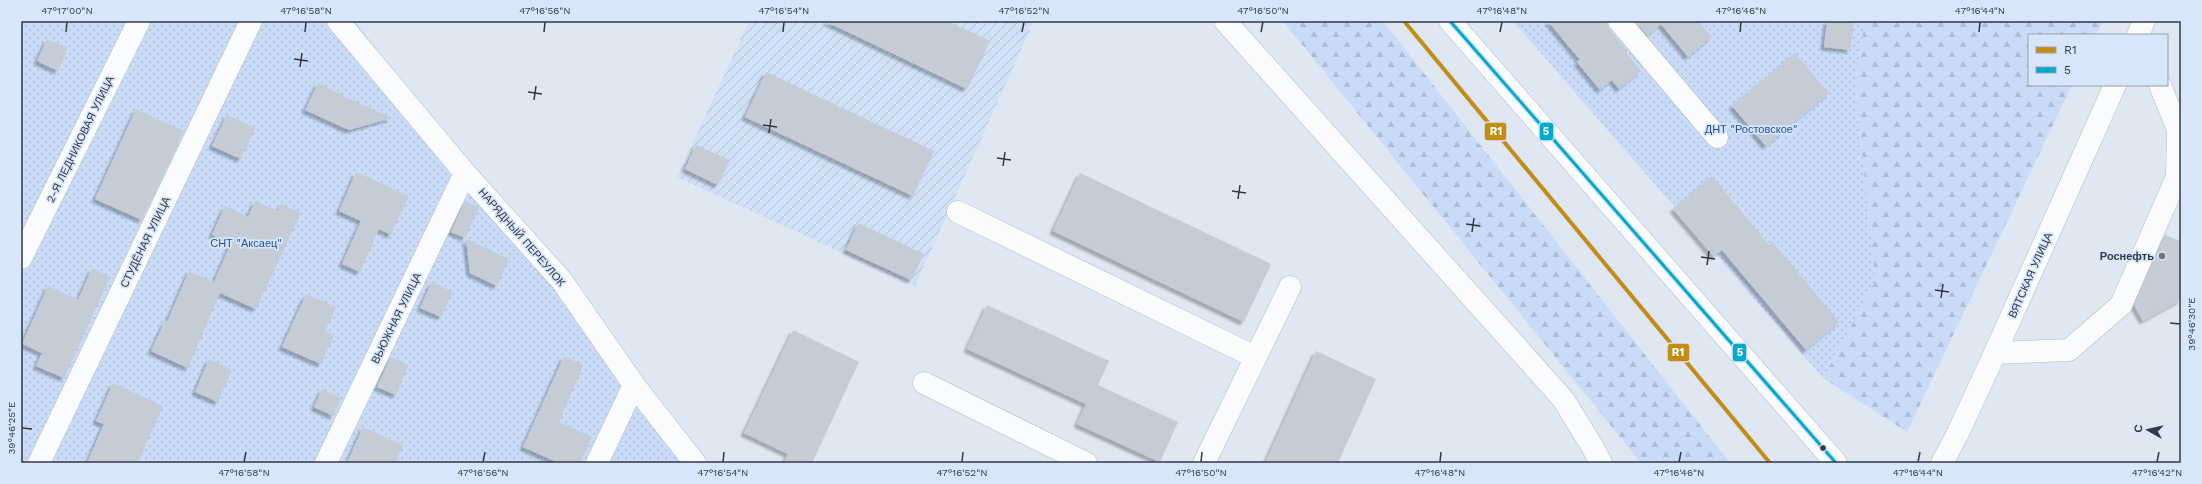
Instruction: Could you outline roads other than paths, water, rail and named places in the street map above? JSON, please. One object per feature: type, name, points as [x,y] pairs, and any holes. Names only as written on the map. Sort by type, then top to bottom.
[{"type":"street","name":"2-Я ЛЕДНИКОВАЯ УЛИЦА","points":[[21,258],[139,21]]},
{"type":"street","name":"СТУДЁНАЯ УЛИЦА","points":[[39,463],[251,21]]},
{"type":"street","name":"НАРЯДНЫЙ ПЕРЕУЛОК","points":[[338,21],[465,173],[562,281],[634,385],[695,463]]},
{"type":"street","points":[[1225,21],[1563,399],[1592,446],[1600,463]]},
{"type":"street","points":[[1450,21],[1836,463]]},
{"type":"street","points":[[1619,21],[1717,137]]},
{"type":"street","name":"ВЯТСКАЯ УЛИЦА","points":[[1942,463],[1957,435],[1995,353],[2115,86]]},
{"type":"street","points":[[1995,353],[2069,350],[2121,304],[2177,178],[2178,130],[2160,86]]},
{"type":"street","name":"ВЬЮЖНАЯ УЛИЦА","points":[[326,463],[465,173]]},
{"type":"street","points":[[958,212],[1255,357]]},
{"type":"street","points":[[1204,463],[1290,287]]},
{"type":"street","points":[[924,383],[1086,463]]},
{"type":"street","points":[[597,463],[634,385]]},
{"type":"place","name":"Роснефть","points":[[2162,256]]},
{"type":"park label","name":"ДНТ \"Ростовское\"","points":[[1751,129]]},
{"type":"park label","name":"СНТ \"Аксаец\"","points":[[246,243]]}]
